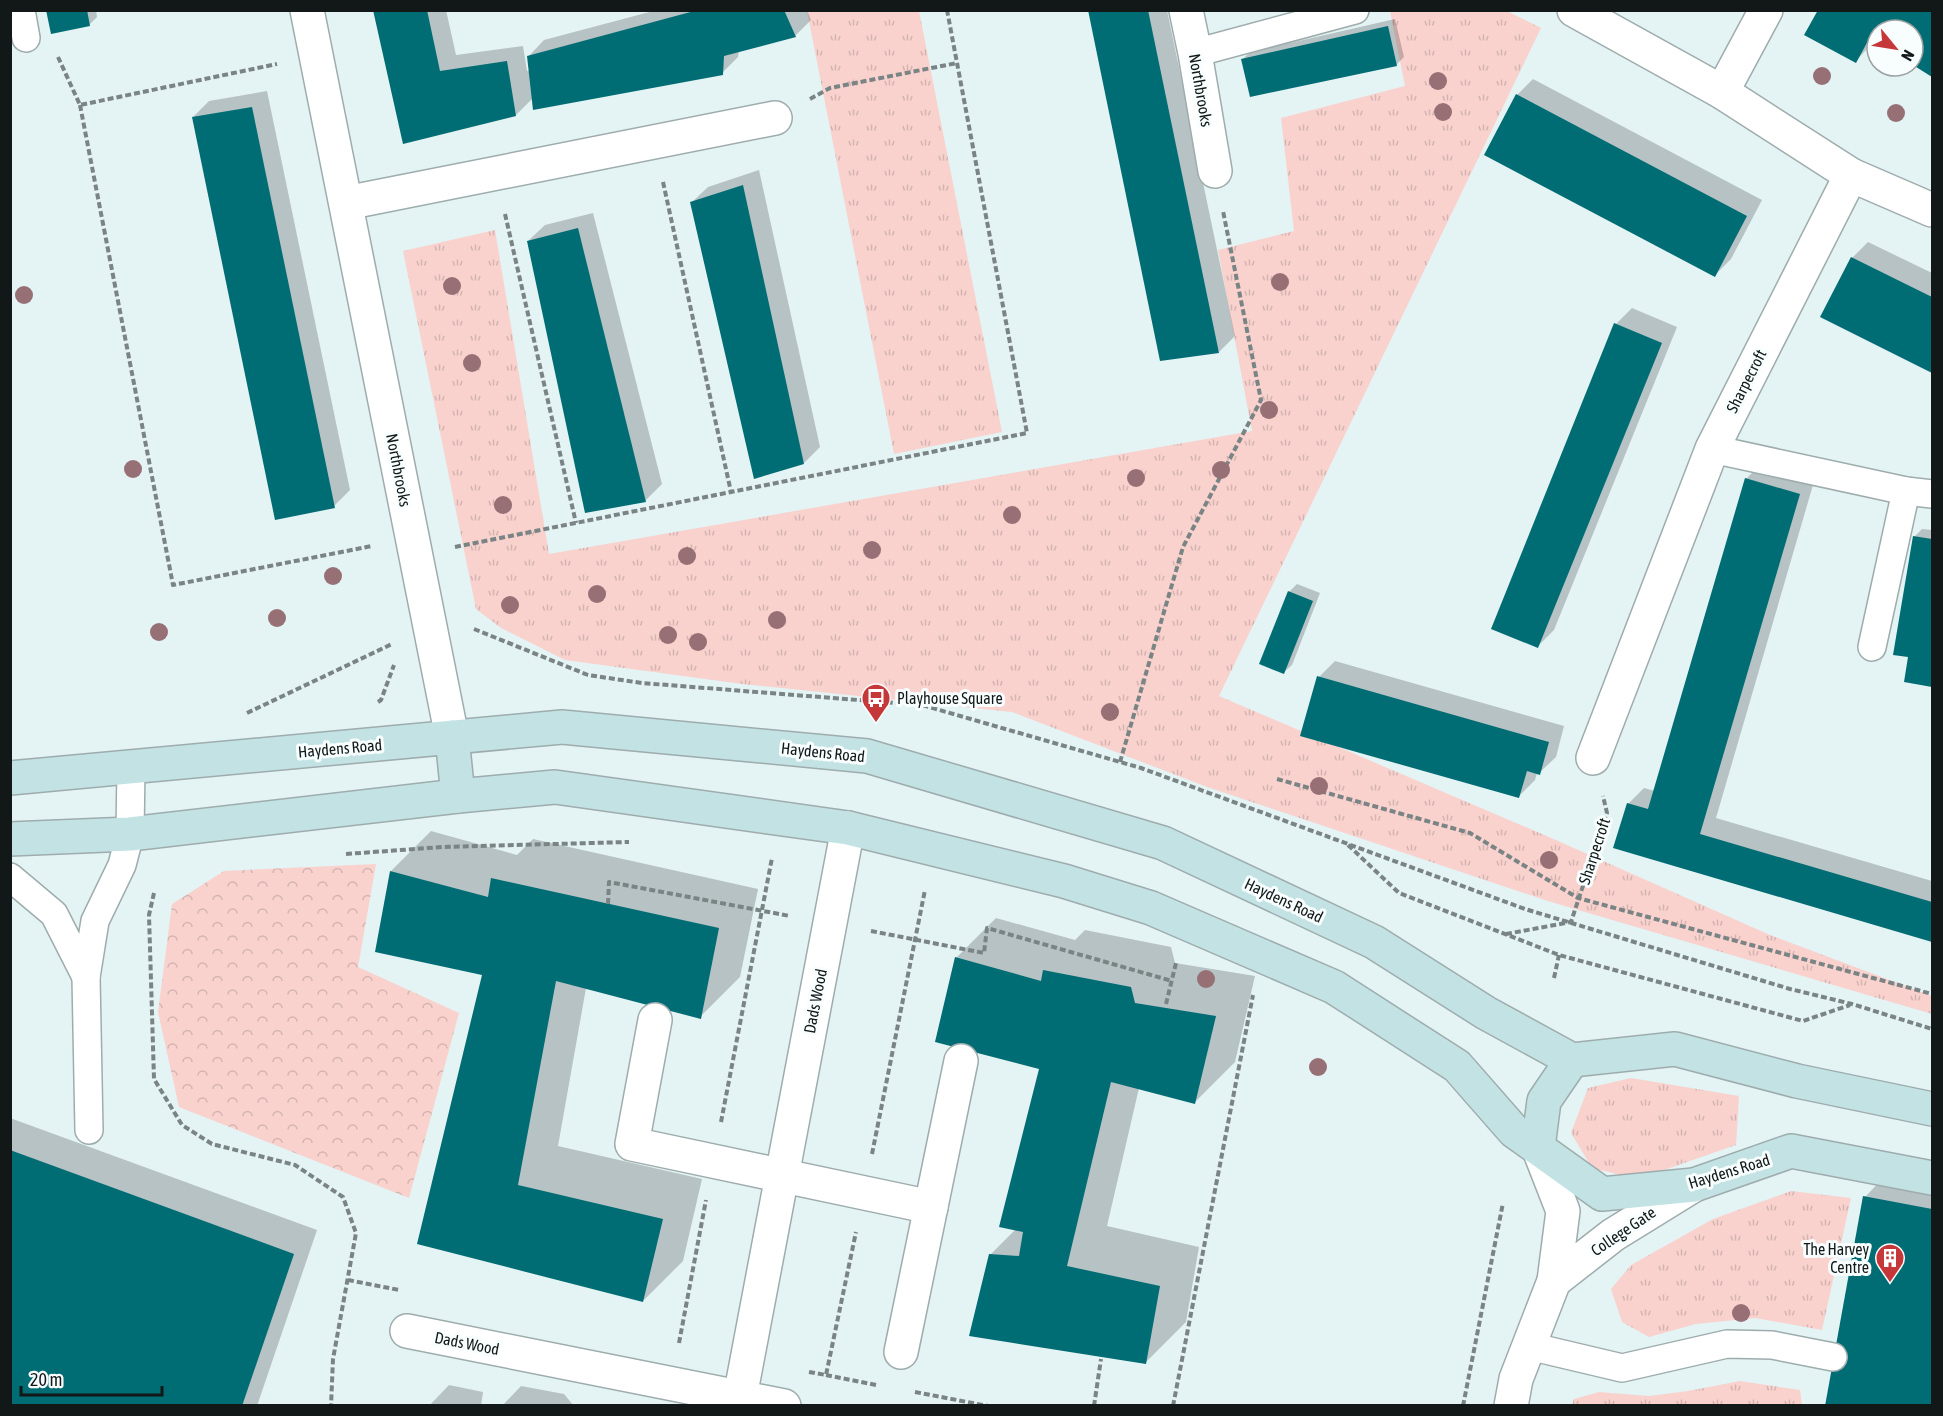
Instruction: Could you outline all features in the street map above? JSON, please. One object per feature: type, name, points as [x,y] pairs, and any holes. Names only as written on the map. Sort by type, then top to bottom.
[{"type":"street","name":"Northbrooks","points":[[308,10],[452,737]]},
{"type":"street","name":"Northbrooks","points":[[1186,10],[1215,171]]},
{"type":"street","points":[[1574,10],[1722,92],[1851,175],[1932,210]]},
{"type":"street","points":[[1722,92],[1766,10]]},
{"type":"street","points":[[346,203],[775,118]]},
{"type":"street","name":"Sharpecroft","points":[[1593,758],[1712,449],[1851,175]]},
{"type":"street","name":"Haydens Road","points":[[10,778],[562,727],[879,759],[1163,843],[1374,942],[1486,1013],[1572,1060]]},
{"type":"street","points":[[452,737],[458,796]]},
{"type":"street","name":"Haydens Road","points":[[10,839],[130,834],[555,787],[848,828],[1064,881],[1152,908],[1334,987],[1457,1066],[1515,1131],[1602,1194],[1694,1185],[1791,1151],[1932,1178]]},
{"type":"street","name":"Dads Wood","points":[[740,1397],[848,828]]},
{"type":"street","points":[[655,1020],[633,1144],[931,1207]]},
{"type":"street","points":[[1511,1406],[1516,1379],[1554,1281],[1563,1211],[1538,1147],[1544,1101],[1572,1060],[1675,1049],[1797,1081],[1932,1109]]},
{"type":"street","points":[[901,1352],[961,1061]]},
{"type":"street","name":"College Gate","points":[[1554,1281],[1613,1235],[1694,1185]]},
{"type":"street","name":"Dads Wood","points":[[407,1331],[784,1406]]},
{"type":"lane","points":[[21,10],[26,38]]},
{"type":"lane","points":[[1195,53],[1355,10]]},
{"type":"lane","points":[[1712,449],[1905,491],[1932,494]]},
{"type":"lane","points":[[1872,647],[1905,491]]},
{"type":"lane","points":[[89,1130],[86,977],[95,921],[122,865],[130,834],[131,767]]},
{"type":"lane","points":[[10,877],[54,914],[86,977]]},
{"type":"lane","points":[[1529,1346],[1622,1368],[1727,1344],[1772,1345],[1833,1357]]},
{"type":"path","points":[[416,555],[1027,433],[947,10]]},
{"type":"path","points":[[26,38],[54,48],[80,105],[173,585],[373,546]]},
{"type":"path","points":[[80,105],[286,62]]},
{"type":"path","points":[[775,118],[830,88],[957,63]]},
{"type":"path","points":[[654,142],[731,492]]},
{"type":"path","points":[[1120,762],[1183,547],[1261,400],[1215,171]]},
{"type":"path","points":[[496,173],[576,523]]},
{"type":"path","points":[[371,706],[381,700],[396,659]]},
{"type":"path","points":[[241,715],[252,716]]},
{"type":"path","name":"Sharpecroft","points":[[1578,898],[1607,813],[1593,758]]},
{"type":"path","name":"Sharpecroft","points":[[1277,779],[1470,833],[1578,898],[1932,994]]},
{"type":"path","points":[[344,854],[442,847],[633,842]]},
{"type":"path","points":[[1345,842],[1399,893],[1559,955],[1803,1021],[1852,1004]]},
{"type":"path","points":[[765,853],[772,855]]},
{"type":"path","points":[[608,904],[609,882],[984,953],[987,928],[1172,981]]},
{"type":"path","points":[[156,883],[149,915],[154,1079],[182,1125],[212,1144],[295,1165],[343,1197],[356,1233],[333,1359],[331,1406]]},
{"type":"path","points":[[915,888],[926,890]]},
{"type":"path","points":[[1505,934],[1570,922],[1578,898]]},
{"type":"path","points":[[1554,978],[1559,955]]},
{"type":"path","points":[[1173,1406],[1261,956]]},
{"type":"path","points":[[1166,1004],[1176,961]]},
{"type":"path","points":[[1463,1406],[1503,1203]]},
{"type":"path","points":[[1094,1406],[1101,1359]]},
{"type":"green space","points":[[807,11],[919,11],[1002,432],[894,454]]},
{"type":"green space","points":[[1390,11],[1507,11],[1541,28],[1219,696],[1549,837],[1770,935],[1932,996],[1932,1014],[1551,902],[1207,787],[1012,712],[742,684],[565,660],[501,628],[476,609],[403,251],[495,230],[549,554],[1252,431],[1218,250],[1294,231],[1281,118],[1405,86]]},
{"type":"green space","points":[[376,864],[358,967],[459,1013],[409,1198],[179,1107],[158,1012],[172,904],[224,871]]},
{"type":"green space","points":[[1631,1078],[1739,1096],[1736,1145],[1638,1179],[1592,1168],[1571,1133],[1588,1088]]},
{"type":"green space","points":[[1791,1191],[1851,1198],[1822,1330],[1755,1318],[1696,1324],[1649,1337],[1622,1322],[1611,1289],[1631,1265],[1713,1219]]},
{"type":"green space","points":[[1740,1381],[1800,1390],[1802,1405],[1572,1405],[1574,1399],[1599,1392],[1649,1396]]},
{"type":"building","points":[[46,10],[87,10],[90,26],[51,34]]},
{"type":"building","points":[[373,10],[427,10],[440,71],[507,61],[516,116],[403,144]]},
{"type":"building","points":[[698,10],[784,10],[796,37],[724,56],[723,75],[533,110],[527,56]]},
{"type":"building","points":[[1088,10],[1148,10],[1219,353],[1160,361]]},
{"type":"building","points":[[1818,10],[1932,10],[1932,77],[1925,73],[1925,18],[1865,18],[1865,46],[1856,63],[1804,35]]},
{"type":"building","points":[[1388,26],[1397,66],[1250,97],[1241,59]]},
{"type":"building","points":[[1516,94],[1747,216],[1715,277],[1484,155]]},
{"type":"building","points":[[252,107],[335,508],[275,520],[192,117]]},
{"type":"building","points":[[743,185],[804,464],[754,479],[690,202]]},
{"type":"building","points":[[578,228],[646,502],[585,513],[527,241]]},
{"type":"building","points":[[1851,257],[1932,297],[1932,373],[1820,317]]},
{"type":"building","points":[[1614,323],[1662,343],[1538,648],[1491,629]]},
{"type":"building","points":[[1745,478],[1800,494],[1700,834],[1932,902],[1932,942],[1613,848],[1627,803],[1648,809]]},
{"type":"building","points":[[1913,536],[1932,539],[1932,687],[1904,682],[1908,657],[1893,655]]},
{"type":"building","points":[[1288,591],[1313,601],[1284,674],[1259,664]]},
{"type":"building","points":[[1317,676],[1549,742],[1540,775],[1527,771],[1519,798],[1300,736]]},
{"type":"building","points":[[390,871],[488,897],[491,878],[719,928],[701,1019],[556,981],[518,1185],[663,1219],[643,1302],[417,1244],[482,975],[375,952]]},
{"type":"building","points":[[955,957],[1041,981],[1043,970],[1131,987],[1135,1003],[1216,1016],[1195,1104],[1111,1082],[1067,1266],[1160,1286],[1146,1364],[969,1336],[989,1254],[1019,1256],[1023,1232],[999,1227],[1039,1069],[935,1042]]},
{"type":"building","points":[[10,1150],[294,1254],[242,1406],[10,1406]]},
{"type":"building","name":"The Harvey Centre","points":[[1863,1196],[1932,1209],[1932,1406],[1825,1406]]},
{"type":"place","name":"Playhouse Square","points":[[876,724]]},
{"type":"place","name":"The Harvey Centre","points":[[1890,1284]]}]
